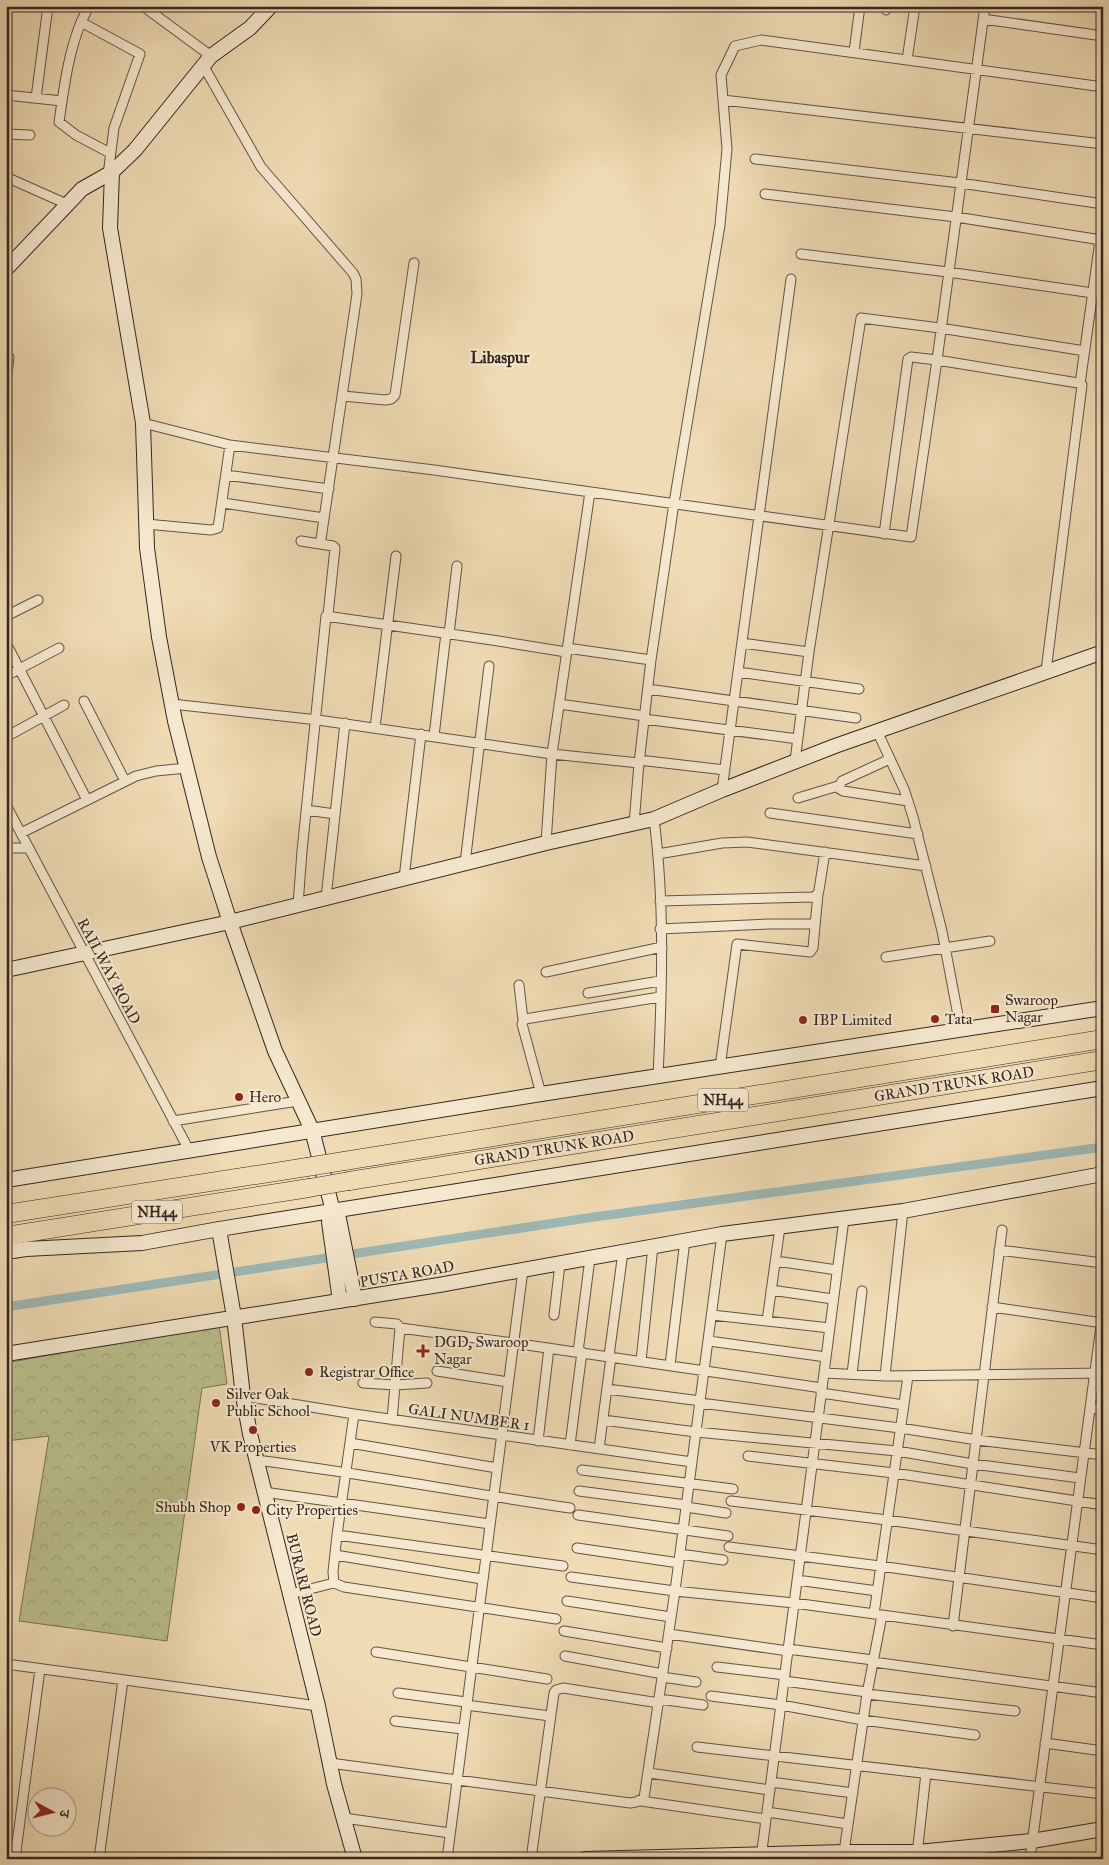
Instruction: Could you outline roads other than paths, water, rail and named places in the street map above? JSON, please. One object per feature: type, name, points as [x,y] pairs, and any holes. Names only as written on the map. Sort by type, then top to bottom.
[{"type":"highway","name":"GRAND TRUNK ROAD","points":[[6,1214],[1103,1039]]},
{"type":"highway","name":"GRAND TRUNK ROAD","points":[[6,1236],[1103,1060]]},
{"type":"main road","points":[[6,269],[69,205],[82,189],[110,174],[135,150],[207,61],[250,28],[271,6]]},
{"type":"main road","points":[[110,174],[110,228],[143,423],[146,524],[159,637],[172,704],[209,857],[275,1051],[312,1130],[333,1213],[339,1219],[355,1299]]},
{"type":"main road","points":[[6,970],[230,922],[546,843],[654,819],[796,761],[1103,652]]},
{"type":"main road","points":[[6,1180],[541,1094],[1103,1008]]},
{"type":"main road","points":[[6,1245],[26,1248],[61,1248],[142,1243],[219,1229],[333,1213],[1103,1088]]},
{"type":"main road","name":"PUSTA ROAD","points":[[6,1354],[233,1311],[355,1299],[560,1264],[685,1240],[903,1211],[1103,1174]]},
{"type":"main road","points":[[333,1213],[329,1222],[340,1301]]},
{"type":"main road","name":"BURARI ROAD","points":[[219,1229],[233,1311],[242,1396],[256,1460],[318,1706],[330,1763],[356,1859]]},
{"type":"main road","points":[[6,1252],[26,1248]]},
{"type":"main road","points":[[585,1859],[842,1854],[917,1855],[1103,1829]]},
{"type":"street","points":[[36,98],[48,6]]},
{"type":"street","points":[[84,6],[88,8],[81,22],[67,68],[59,122],[76,136],[110,153]]},
{"type":"street","points":[[144,6],[207,61],[261,167],[356,278],[357,294],[321,539]]},
{"type":"street","points":[[854,52],[860,6]]},
{"type":"street","points":[[907,60],[915,6]]},
{"type":"street","points":[[143,423],[230,444],[674,503],[911,537],[985,6]]},
{"type":"street","points":[[983,19],[1103,36]]},
{"type":"street","points":[[81,22],[140,54],[114,128],[110,153],[110,174]]},
{"type":"street","points":[[634,824],[651,660],[674,503],[720,225],[727,149],[720,75],[737,44],[761,40],[1103,87]]},
{"type":"street","points":[[6,95],[62,101]]},
{"type":"street","points":[[723,100],[1103,144]]},
{"type":"street","points":[[6,134],[30,135]]},
{"type":"street","points":[[755,159],[960,183],[1103,204]]},
{"type":"street","points":[[6,177],[69,205]]},
{"type":"street","points":[[765,194],[956,217],[1095,239],[1099,245],[1080,384],[1082,388],[1046,672]]},
{"type":"street","points":[[801,254],[948,272],[1093,293]]},
{"type":"street","points":[[343,396],[385,400],[391,399],[395,395],[414,263]]},
{"type":"street","points":[[722,790],[791,278]]},
{"type":"street","points":[[796,761],[809,652],[861,318],[1085,350]]},
{"type":"street","points":[[6,383],[9,357]]},
{"type":"street","points":[[884,534],[908,359],[911,357],[936,360],[1080,384]]},
{"type":"street","points":[[146,524],[216,530],[220,524],[230,444]]},
{"type":"street","points":[[226,475],[329,489]]},
{"type":"street","points":[[546,843],[552,754],[590,492]]},
{"type":"street","points":[[222,503],[324,518]]},
{"type":"street","points":[[298,905],[315,719],[335,548],[301,541]]},
{"type":"street","points":[[375,728],[396,556]]},
{"type":"street","points":[[434,736],[457,566]]},
{"type":"street","points":[[6,616],[38,600]]},
{"type":"street","points":[[328,615],[567,650],[651,660]]},
{"type":"street","points":[[6,643],[86,800]]},
{"type":"street","points":[[742,643],[809,652]]},
{"type":"street","points":[[6,676],[60,648]]},
{"type":"street","points":[[465,863],[489,666]]},
{"type":"street","points":[[738,672],[859,689]]},
{"type":"street","points":[[648,689],[856,718]]},
{"type":"street","points":[[84,701],[125,781]]},
{"type":"street","points":[[172,704],[315,719],[552,754],[725,770]]},
{"type":"street","points":[[559,704],[644,718],[798,739]]},
{"type":"street","points":[[6,737],[64,705]]},
{"type":"street","points":[[326,898],[345,723]]},
{"type":"street","points":[[877,731],[908,801],[918,834],[946,948],[961,1030]]},
{"type":"street","points":[[404,878],[421,734]]},
{"type":"street","points":[[798,798],[838,786],[842,781],[890,758]]},
{"type":"street","points":[[21,833],[136,776],[156,771],[187,768]]},
{"type":"street","points":[[838,786],[839,790],[843,791],[908,801]]},
{"type":"street","name":"RAILWAY ROAD","points":[[6,805],[189,1150]]},
{"type":"street","points":[[306,810],[335,814]]},
{"type":"street","points":[[770,813],[918,834]]},
{"type":"street","points":[[654,819],[658,854],[662,947],[658,1076]]},
{"type":"street","points":[[658,854],[722,843],[747,842],[926,866]]},
{"type":"street","points":[[6,848],[29,848]]},
{"type":"street","points":[[720,1067],[737,944],[810,952],[813,948],[818,894],[825,852]]},
{"type":"street","points":[[660,901],[809,898],[818,894]]},
{"type":"street","points":[[660,929],[815,923]]},
{"type":"street","points":[[886,957],[990,941]]},
{"type":"street","points":[[546,972],[662,947]]},
{"type":"street","points":[[588,993],[660,981]]},
{"type":"street","points":[[519,985],[523,1020],[541,1094]]},
{"type":"street","points":[[523,1020],[660,997]]},
{"type":"street","points":[[173,1121],[298,1100]]},
{"type":"street","points":[[885,1376],[903,1211]]},
{"type":"street","points":[[761,1857],[844,1219]]},
{"type":"street","points":[[767,1321],[780,1227]]},
{"type":"street","points":[[953,1626],[1002,1230]]},
{"type":"street","points":[[641,1801],[646,1794],[675,1592],[722,1234]]},
{"type":"street","points":[[670,1365],[685,1240]]},
{"type":"street","points":[[641,1361],[654,1246]]},
{"type":"street","points":[[1000,1250],[1103,1263]]},
{"type":"street","points":[[599,1449],[623,1252]]},
{"type":"street","points":[[570,1445],[590,1258]]},
{"type":"street","points":[[776,1261],[837,1270]]},
{"type":"street","points":[[554,1315],[560,1264]]},
{"type":"street","points":[[447,1859],[523,1270]]},
{"type":"street","points":[[771,1290],[834,1299]]},
{"type":"street","points":[[852,1374],[862,1291]]},
{"type":"street","points":[[992,1307],[1102,1323]]},
{"type":"street","points":[[1030,1859],[1080,1478],[1090,1408],[1099,1373],[1103,1311]]},
{"type":"street","points":[[712,1315],[830,1328]]},
{"type":"street","points":[[375,1322],[397,1324],[400,1328],[705,1370],[904,1405]]},
{"type":"street","points":[[392,1420],[400,1328]]},
{"type":"street","points":[[709,1341],[826,1357]]},
{"type":"street","points":[[538,1441],[549,1348]]},
{"type":"street","points":[[437,1371],[508,1382]]},
{"type":"street","points":[[824,1373],[885,1376],[1099,1373]]},
{"type":"street","points":[[842,1854],[873,1661],[878,1615],[877,1591],[880,1566],[908,1376]]},
{"type":"street","points":[[363,1383],[427,1382]]},
{"type":"street","points":[[607,1389],[977,1440],[1103,1455]]},
{"type":"street","name":"GALI NUMBER 1","points":[[242,1396],[501,1436],[692,1462]]},
{"type":"street","points":[[1090,1408],[1103,1410]]},
{"type":"street","points":[[334,1583],[333,1572],[337,1535],[354,1414]]},
{"type":"street","points":[[603,1420],[696,1432],[897,1451],[973,1464],[1080,1478]]},
{"type":"street","points":[[350,1443],[497,1468]]},
{"type":"street","points":[[748,1456],[894,1473],[1103,1504]]},
{"type":"street","points":[[256,1460],[346,1471],[494,1497],[570,1508]]},
{"type":"street","points":[[582,1470],[733,1489]]},
{"type":"street","points":[[579,1491],[726,1513]]},
{"type":"street","points":[[264,1492],[490,1524]]},
{"type":"street","points":[[731,1501],[965,1530],[1103,1550]]},
{"type":"street","points":[[578,1516],[728,1536]]},
{"type":"street","points":[[337,1535],[563,1566]]},
{"type":"street","points":[[729,1547],[880,1566],[1103,1598]]},
{"type":"street","points":[[577,1548],[679,1559],[723,1560]]},
{"type":"street","points":[[335,1555],[482,1579]]},
{"type":"street","points":[[571,1577],[675,1592],[794,1603],[1103,1646]]},
{"type":"street","points":[[797,1580],[877,1591]]},
{"type":"street","points":[[290,1594],[334,1583],[344,1587],[556,1619]]},
{"type":"street","points":[[567,1601],[671,1617]]},
{"type":"street","points":[[564,1631],[666,1648]]},
{"type":"street","points":[[669,1634],[1103,1693]]},
{"type":"street","points":[[376,1652],[547,1679]]},
{"type":"street","points":[[565,1656],[696,1682]]},
{"type":"street","points":[[6,1664],[318,1706]]},
{"type":"street","points":[[717,1667],[867,1693],[1015,1711]]},
{"type":"street","points":[[15,1859],[40,1669]]},
{"type":"street","points":[[99,1859],[123,1680]]},
{"type":"street","points":[[531,1859],[550,1716],[554,1694],[558,1688],[703,1705]]},
{"type":"street","points":[[398,1693],[550,1716]]},
{"type":"street","points":[[711,1696],[781,1705],[863,1720],[975,1735]]},
{"type":"street","points":[[395,1721],[463,1729]]},
{"type":"street","points":[[1045,1743],[1103,1751]]},
{"type":"street","points":[[697,1747],[1103,1794]]},
{"type":"street","points":[[330,1763],[630,1802],[641,1801],[848,1824]]},
{"type":"street","points":[[648,1773],[853,1793]]},
{"type":"street","points":[[917,1855],[926,1773]]},
{"type":"street","points":[[344,1818],[450,1833]]},
{"type":"waterway","points":[[6,1307],[587,1218],[1103,1147]]},
{"type":"place","name":"Swaroop Nagar","points":[[995,1009]]},
{"type":"place","name":"Tata","points":[[935,1019]]},
{"type":"place","name":"IBP Limited","points":[[803,1020]]},
{"type":"place","name":"Hero","points":[[239,1097]]},
{"type":"place","name":"DGD, Swaroop Nagar","points":[[423,1351]]},
{"type":"place","name":"Registrar Office","points":[[309,1372]]},
{"type":"place","name":"Silver Oak Public School","points":[[216,1403]]},
{"type":"place","name":"VK Properties","points":[[253,1430]]},
{"type":"place","name":"Shubh Shop","points":[[241,1507]]},
{"type":"place","name":"City Properties","points":[[256,1510]]},
{"type":"district","name":"Libaspur","points":[[500,357]]}]
